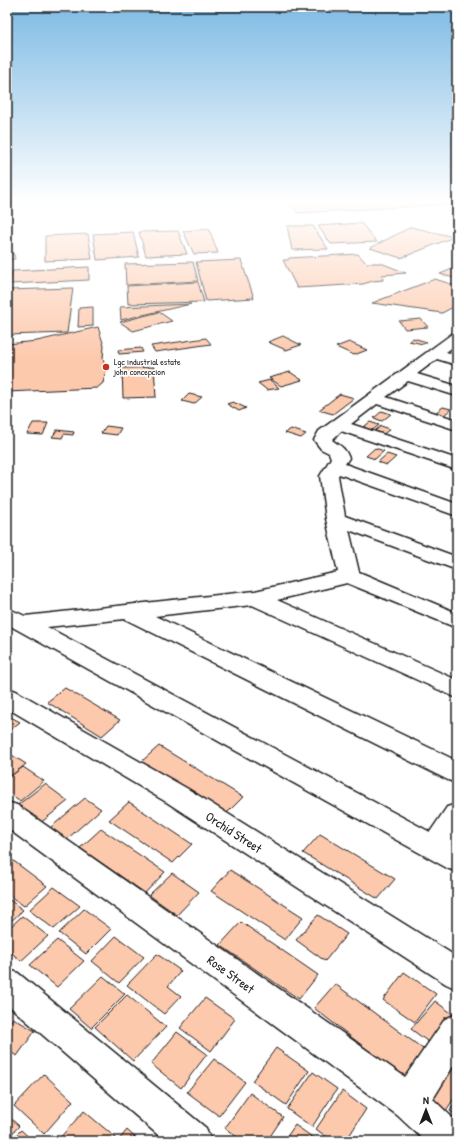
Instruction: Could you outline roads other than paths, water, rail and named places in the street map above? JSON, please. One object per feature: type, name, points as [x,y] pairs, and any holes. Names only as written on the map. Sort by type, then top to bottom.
[{"type":"street","points":[[349,576],[336,519],[329,476],[336,467],[340,458],[336,450],[327,445],[323,440],[326,435],[407,376],[457,337]]},
{"type":"street","points":[[435,354],[457,360]]},
{"type":"street","points":[[407,376],[457,391]]},
{"type":"street","points":[[376,399],[457,425]]},
{"type":"street","points":[[340,425],[457,465]]},
{"type":"street","points":[[336,467],[457,510]]},
{"type":"street","points":[[336,519],[457,564]]},
{"type":"street","points":[[14,619],[131,613],[255,598],[349,576],[457,621]]},
{"type":"street","points":[[255,598],[457,690]]},
{"type":"street","points":[[131,613],[457,773]]},
{"type":"street","points":[[14,619],[446,854],[457,815]]},
{"type":"street","name":"Orchid Street","points":[[7,697],[178,796],[457,974]]},
{"type":"street","name":"Rose Street","points":[[7,813],[410,1102],[451,1141]]},
{"type":"street","points":[[7,984],[193,1141]]},
{"type":"street","points":[[410,1102],[457,1030]]},
{"type":"place","name":"Lgc industrial estate john concepcion","points":[[106,367]]}]
